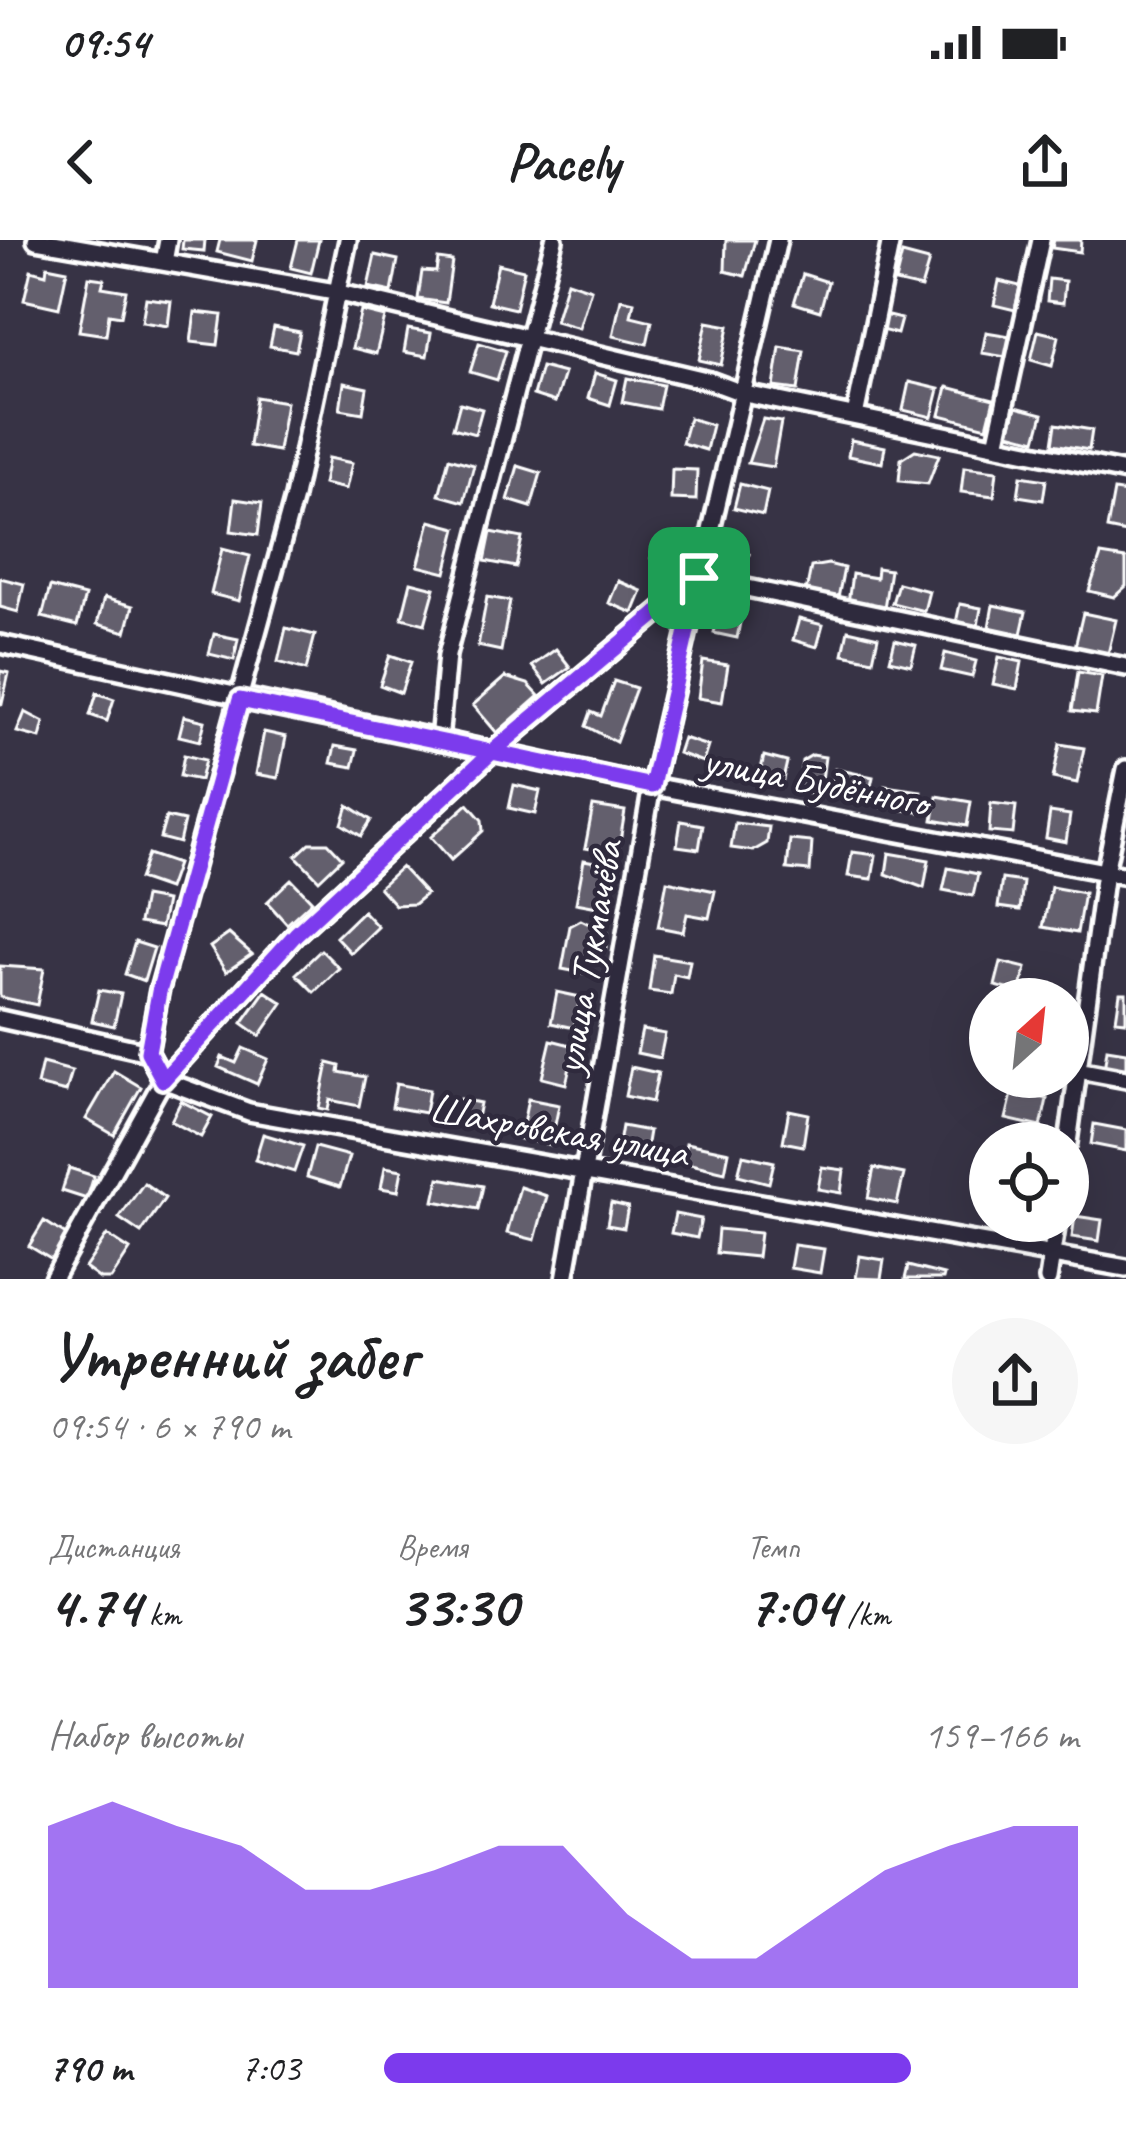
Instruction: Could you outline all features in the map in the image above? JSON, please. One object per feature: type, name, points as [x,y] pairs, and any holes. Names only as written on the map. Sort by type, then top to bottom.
[{"type":"street","points":[[36,240],[335,292],[710,380],[745,394],[1126,472]]},
{"type":"street","points":[[164,262],[168,240]]},
{"type":"street","points":[[163,1080],[148,1052],[159,992],[294,497],[348,240]]},
{"type":"street","points":[[439,741],[447,655],[554,240]]},
{"type":"street","name":"улица Тукмачёва","points":[[565,1279],[652,786],[778,240]]},
{"type":"street","points":[[855,416],[891,240]]},
{"type":"street","points":[[996,445],[1041,240]]},
{"type":"street","points":[[53,1279],[163,1080],[296,934],[492,752],[699,578],[1126,667]]},
{"type":"street","name":"улица Будённого","points":[[0,644],[240,700],[652,786],[1126,876]]},
{"type":"street","points":[[1089,989],[1105,872],[1126,769]]},
{"type":"street","points":[[0,1019],[148,1052]]},
{"type":"street","points":[[1089,1072],[1126,1079]]},
{"type":"street","name":"Шахровская улица","points":[[163,1080],[249,1112],[1126,1268]]},
{"type":"street","points":[[1048,1279],[1054,1242]]},
{"type":"building","points":[[183,240],[205,240],[204,251],[182,249]]},
{"type":"building","points":[[220,240],[257,240],[252,261],[217,252]]},
{"type":"building","points":[[298,240],[319,240],[311,273],[291,268]]},
{"type":"building","points":[[726,240],[755,240],[745,276],[725,271]]},
{"type":"building","points":[[1054,240],[1081,240],[1080,252],[1052,248]]},
{"type":"building","points":[[902,254],[929,261],[921,288],[895,282]]},
{"type":"building","points":[[375,255],[398,260],[392,292],[368,287]]},
{"type":"building","points":[[438,259],[452,261],[446,303],[418,299],[422,271],[436,272]]},
{"type":"building","points":[[498,264],[524,270],[515,309],[489,303]]},
{"type":"building","points":[[47,266],[67,270],[59,308],[24,300],[31,270],[46,274]]},
{"type":"building","points":[[803,274],[828,282],[820,311],[794,303]]},
{"type":"building","points":[[89,277],[104,279],[102,287],[126,291],[121,316],[109,314],[106,335],[79,331]]},
{"type":"building","points":[[1049,279],[1065,281],[1063,303],[1047,301]]},
{"type":"building","points":[[567,281],[591,289],[579,328],[555,321]]},
{"type":"building","points":[[999,281],[1020,286],[1015,310],[994,305]]},
{"type":"building","points":[[146,298],[171,301],[168,326],[142,322]]},
{"type":"building","points":[[621,299],[634,302],[631,316],[652,321],[647,344],[613,336]]},
{"type":"building","points":[[361,311],[385,317],[376,354],[352,348]]},
{"type":"building","points":[[195,312],[222,315],[218,345],[191,342]]},
{"type":"building","points":[[884,315],[901,319],[897,334],[881,330]]},
{"type":"building","points":[[707,322],[729,326],[721,365],[699,360]]},
{"type":"building","points":[[274,327],[300,332],[296,351],[270,346]]},
{"type":"building","points":[[408,329],[431,333],[427,356],[404,352]]},
{"type":"building","points":[[1038,331],[1059,336],[1052,366],[1031,360]]},
{"type":"building","points":[[986,332],[1010,336],[1006,357],[982,353]]},
{"type":"building","points":[[479,343],[506,351],[497,380],[470,372]]},
{"type":"building","points":[[780,347],[804,351],[798,390],[774,387]]},
{"type":"building","points":[[541,367],[564,373],[555,402],[533,395]]},
{"type":"building","points":[[595,373],[617,380],[610,405],[588,398]]},
{"type":"building","points":[[627,378],[663,385],[658,409],[622,402]]},
{"type":"building","points":[[909,382],[939,389],[932,417],[903,410]]},
{"type":"building","points":[[344,383],[367,388],[363,413],[340,409]]},
{"type":"building","points":[[947,387],[994,399],[987,427],[940,415]]},
{"type":"building","points":[[256,397],[286,402],[278,451],[249,446]]},
{"type":"building","points":[[460,403],[482,409],[475,434],[453,428]]},
{"type":"building","points":[[1016,407],[1043,414],[1036,440],[1009,433]]},
{"type":"building","points":[[689,418],[712,425],[706,450],[682,443]]},
{"type":"building","points":[[763,419],[781,422],[773,467],[748,463]]},
{"type":"building","points":[[1056,424],[1092,430],[1089,450],[1053,444]]},
{"type":"building","points":[[851,440],[885,447],[882,463],[848,456]]},
{"type":"building","points":[[915,450],[939,455],[928,484],[899,481],[901,459]]},
{"type":"building","points":[[328,458],[352,463],[346,489],[323,484]]},
{"type":"building","points":[[449,458],[474,465],[464,502],[439,495]]},
{"type":"building","points":[[518,466],[541,473],[531,507],[508,500]]},
{"type":"building","points":[[964,467],[997,471],[994,496],[961,492]]},
{"type":"building","points":[[672,469],[697,470],[696,500],[671,499]]},
{"type":"building","points":[[1021,476],[1046,480],[1043,500],[1018,496]]},
{"type":"building","points":[[740,484],[768,491],[763,515],[734,508]]},
{"type":"building","points":[[1114,491],[1126,493],[1126,533],[1107,529]]},
{"type":"building","points":[[235,499],[262,503],[258,535],[231,531]]},
{"type":"building","points":[[430,521],[457,528],[446,573],[418,566]]},
{"type":"building","points":[[491,532],[522,538],[516,567],[485,561]]},
{"type":"building","points":[[657,539],[686,548],[680,567],[651,558]]},
{"type":"building","points":[[724,548],[749,554],[743,579],[719,572]]},
{"type":"building","points":[[222,549],[250,556],[239,601],[211,594]]},
{"type":"building","points":[[1101,555],[1126,559],[1126,586],[1114,597],[1089,591]]},
{"type":"building","points":[[811,567],[844,568],[838,598],[806,592]]},
{"type":"building","points":[[877,568],[890,570],[884,608],[848,603],[852,574],[876,578]]},
{"type":"building","points":[[0,578],[24,584],[18,612],[0,607]]},
{"type":"building","points":[[618,581],[642,591],[633,613],[609,603]]},
{"type":"building","points":[[411,582],[435,588],[425,624],[402,618]]},
{"type":"building","points":[[898,583],[929,591],[924,611],[892,603]]},
{"type":"building","points":[[50,587],[85,596],[77,626],[42,617]]},
{"type":"building","points":[[487,597],[510,601],[501,651],[478,646]]},
{"type":"building","points":[[104,598],[133,606],[126,632],[97,624]]},
{"type":"building","points":[[960,604],[981,608],[978,626],[956,623]]},
{"type":"building","points":[[993,605],[1026,612],[1021,634],[989,627]]},
{"type":"building","points":[[719,608],[742,612],[737,638],[714,633]]},
{"type":"building","points":[[1083,613],[1116,620],[1107,658],[1074,651]]},
{"type":"building","points":[[799,619],[823,625],[817,647],[793,640]]},
{"type":"building","points":[[286,628],[315,635],[306,670],[278,662]]},
{"type":"building","points":[[848,630],[878,637],[873,660],[843,654]]},
{"type":"building","points":[[214,634],[238,639],[234,660],[209,654]]},
{"type":"building","points":[[895,640],[916,645],[911,665],[890,660]]},
{"type":"building","points":[[556,649],[570,667],[546,684],[532,666]]},
{"type":"building","points":[[945,653],[976,661],[972,677],[941,670]]},
{"type":"building","points":[[390,655],[411,662],[401,693],[380,685]]},
{"type":"building","points":[[999,657],[1022,662],[1017,689],[993,684]]},
{"type":"building","points":[[703,661],[728,665],[722,702],[698,698]]},
{"type":"building","points":[[0,671],[9,673],[2,704],[0,703]]},
{"type":"building","points":[[1078,672],[1102,676],[1096,714],[1072,711]]},
{"type":"building","points":[[505,677],[528,684],[539,696],[497,733],[473,705]]},
{"type":"building","points":[[614,681],[636,688],[616,742],[586,726],[591,712],[601,716]]},
{"type":"building","points":[[97,693],[114,699],[107,721],[90,715]]},
{"type":"building","points":[[25,712],[44,722],[40,738],[17,732]]},
{"type":"building","points":[[184,716],[205,721],[200,741],[179,736]]},
{"type":"building","points":[[264,732],[286,737],[278,778],[256,774]]},
{"type":"building","points":[[683,738],[708,746],[703,762],[678,753]]},
{"type":"building","points":[[1060,744],[1084,748],[1077,783],[1053,778]]},
{"type":"building","points":[[335,746],[357,750],[353,767],[331,763]]},
{"type":"building","points":[[184,755],[205,760],[200,780],[180,776]]},
{"type":"building","points":[[812,755],[825,757],[820,795],[798,792],[802,761]]},
{"type":"building","points":[[764,756],[787,762],[781,788],[758,782]]},
{"type":"building","points":[[835,769],[873,777],[868,800],[830,791]]},
{"type":"building","points":[[514,785],[540,791],[535,814],[509,808]]},
{"type":"building","points":[[885,786],[921,791],[918,812],[882,807]]},
{"type":"building","points":[[937,796],[971,802],[967,826],[933,820]]},
{"type":"building","points":[[991,803],[1016,806],[1013,834],[989,832]]},
{"type":"building","points":[[468,804],[482,820],[483,831],[451,860],[431,837]]},
{"type":"building","points":[[348,805],[371,820],[361,836],[342,824]]},
{"type":"building","points":[[593,806],[625,811],[618,853],[585,848]]},
{"type":"building","points":[[1050,812],[1070,815],[1066,842],[1046,838]]},
{"type":"building","points":[[166,817],[184,821],[179,843],[160,838]]},
{"type":"building","points":[[681,821],[703,825],[699,849],[677,846]]},
{"type":"building","points":[[735,823],[769,827],[767,843],[753,851],[731,848]]},
{"type":"building","points":[[790,840],[812,842],[810,871],[787,869]]},
{"type":"building","points":[[310,843],[328,843],[342,858],[319,880],[296,856]]},
{"type":"building","points":[[852,852],[876,855],[872,879],[848,876]]},
{"type":"building","points":[[889,853],[929,860],[924,888],[886,874]]},
{"type":"building","points":[[148,854],[177,864],[168,889],[139,879]]},
{"type":"building","points":[[584,860],[611,865],[603,908],[576,903]]},
{"type":"building","points":[[401,867],[426,894],[414,904],[395,905],[379,887]]},
{"type":"building","points":[[948,868],[978,874],[973,896],[943,890]]},
{"type":"building","points":[[291,879],[312,901],[287,924],[267,902]]},
{"type":"building","points":[[1002,879],[1023,882],[1020,910],[998,907]]},
{"type":"building","points":[[667,881],[715,891],[709,918],[687,914],[683,932],[658,927]]},
{"type":"building","points":[[1051,887],[1084,893],[1077,933],[1043,927]]},
{"type":"building","points":[[144,897],[166,901],[161,927],[139,923]]},
{"type":"building","points":[[363,911],[378,927],[351,953],[336,937]]},
{"type":"building","points":[[581,920],[607,933],[606,947],[592,951],[588,974],[562,969],[570,926]]},
{"type":"building","points":[[229,934],[252,954],[226,972],[210,947]]},
{"type":"building","points":[[135,942],[154,948],[144,981],[125,974]]},
{"type":"building","points":[[321,950],[339,968],[314,992],[296,974]]},
{"type":"building","points":[[654,955],[690,961],[687,977],[674,974],[671,994],[649,991]]},
{"type":"building","points":[[1001,962],[1026,968],[1024,978],[997,978]]},
{"type":"building","points":[[0,966],[44,969],[37,1005],[0,997]]},
{"type":"building","points":[[99,990],[121,994],[114,1026],[92,1021]]},
{"type":"building","points":[[265,991],[283,1003],[260,1036],[242,1023]]},
{"type":"building","points":[[557,992],[580,997],[574,1028],[551,1023]]},
{"type":"building","points":[[1120,993],[1126,993],[1126,1021],[1116,1020]]},
{"type":"building","points":[[642,1030],[665,1034],[660,1058],[637,1053]]},
{"type":"building","points":[[551,1040],[575,1046],[566,1084],[542,1078]]},
{"type":"building","points":[[243,1048],[268,1059],[257,1084],[218,1067],[222,1057],[236,1063]]},
{"type":"building","points":[[1107,1049],[1126,1052],[1126,1073],[1104,1070]]},
{"type":"building","points":[[42,1063],[72,1071],[66,1092],[37,1085]]},
{"type":"building","points":[[328,1063],[340,1066],[339,1072],[365,1077],[359,1106],[330,1100],[328,1110],[319,1108]]},
{"type":"building","points":[[631,1067],[658,1073],[652,1102],[625,1096]]},
{"type":"building","points":[[114,1071],[141,1087],[114,1135],[86,1119]]},
{"type":"building","points":[[396,1084],[429,1090],[425,1113],[392,1107]]},
{"type":"building","points":[[1011,1098],[1047,1099],[1042,1122],[1006,1119]]},
{"type":"building","points":[[460,1099],[480,1103],[475,1128],[455,1124]]},
{"type":"building","points":[[528,1099],[559,1105],[551,1145],[520,1139]]},
{"type":"building","points":[[181,1101],[212,1117],[201,1137],[171,1121]]},
{"type":"building","points":[[789,1110],[808,1114],[803,1146],[783,1142]]},
{"type":"building","points":[[1094,1124],[1126,1130],[1126,1151],[1091,1144]]},
{"type":"building","points":[[622,1126],[649,1131],[644,1161],[617,1156]]},
{"type":"building","points":[[263,1134],[303,1146],[294,1172],[255,1160]]},
{"type":"building","points":[[686,1143],[729,1152],[725,1172],[682,1162]]},
{"type":"building","points":[[315,1147],[349,1156],[340,1187],[307,1177]]},
{"type":"building","points":[[743,1155],[774,1162],[769,1183],[738,1175]]},
{"type":"building","points":[[385,1167],[402,1170],[398,1191],[381,1188]]},
{"type":"building","points":[[822,1167],[844,1170],[841,1193],[818,1189]]},
{"type":"building","points":[[69,1168],[94,1176],[87,1199],[62,1191]]},
{"type":"building","points":[[874,1168],[904,1174],[897,1204],[868,1198]]},
{"type":"building","points":[[439,1178],[483,1186],[478,1209],[434,1201]]},
{"type":"building","points":[[144,1183],[165,1198],[141,1233],[119,1218]]},
{"type":"building","points":[[520,1187],[547,1196],[535,1240],[507,1233]]},
{"type":"building","points":[[611,1203],[628,1207],[624,1228],[607,1225]]},
{"type":"building","points":[[675,1214],[701,1219],[697,1238],[671,1233]]},
{"type":"building","points":[[1089,1218],[1102,1220],[1099,1241],[1089,1240]]},
{"type":"building","points":[[44,1221],[66,1235],[52,1260],[29,1246]]},
{"type":"building","points":[[718,1229],[760,1233],[757,1257],[716,1253]]},
{"type":"building","points":[[107,1235],[130,1250],[111,1279],[100,1279],[85,1268]]},
{"type":"building","points":[[794,1245],[824,1249],[820,1273],[790,1268]]},
{"type":"building","points":[[860,1256],[884,1260],[881,1279],[856,1278]]},
{"type":"building","points":[[908,1266],[944,1275],[943,1279],[905,1279]]},
{"type":"route","points":[[699,578],[492,752],[240,700],[159,992],[148,1052],[163,1080],[296,934],[492,752],[652,786],[699,578]]}]
